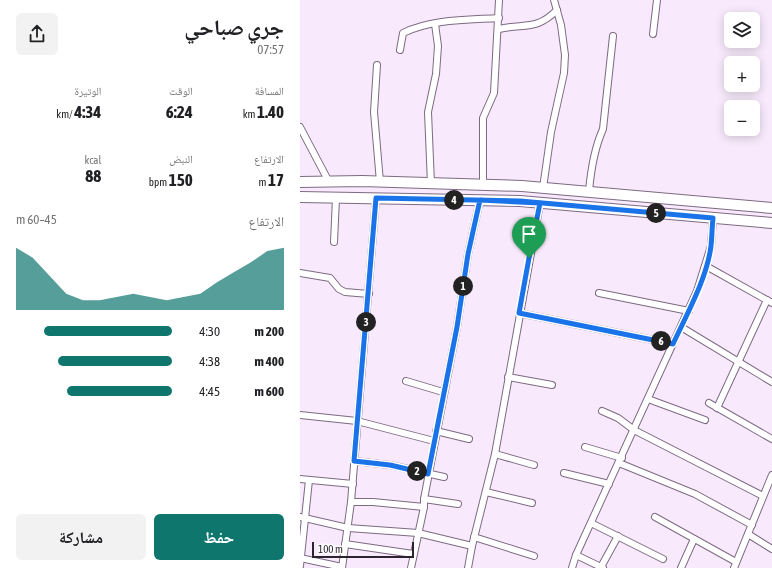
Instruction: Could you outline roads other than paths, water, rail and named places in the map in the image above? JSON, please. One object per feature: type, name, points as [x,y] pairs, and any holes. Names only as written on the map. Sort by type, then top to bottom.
[{"type":"main road","points":[[300,182],[380,182],[543,188],[772,208]]},
{"type":"main road","points":[[300,197],[480,200],[540,203],[772,223]]},
{"type":"street","points":[[483,185],[483,118],[494,93],[499,0]]},
{"type":"street","points":[[543,188],[551,132],[564,73],[565,55],[562,30],[554,0]]},
{"type":"street","points":[[653,34],[657,0]]},
{"type":"street","points":[[498,28],[537,25],[547,20],[557,10]]},
{"type":"street","points":[[400,50],[403,33],[413,28],[442,22],[499,18]]},
{"type":"street","points":[[431,184],[428,112],[436,74],[438,46],[436,24]]},
{"type":"street","points":[[589,191],[593,158],[602,129],[613,36]]},
{"type":"street","points":[[378,65],[374,112],[380,182]]},
{"type":"street","points":[[300,127],[329,182]]},
{"type":"street","points":[[334,242],[336,198]]},
{"type":"street","points":[[301,558],[342,568],[353,484],[376,198]]},
{"type":"street","points":[[411,568],[424,507],[424,499],[436,430],[480,200]]},
{"type":"street","points":[[468,568],[474,537],[495,454],[519,313],[540,203]]},
{"type":"street","points":[[572,568],[576,555],[689,311],[706,266],[711,246],[713,218]]},
{"type":"street","points":[[706,266],[769,302],[717,408]]},
{"type":"street","points":[[300,273],[330,278],[340,289],[345,292],[369,294]]},
{"type":"street","points":[[599,293],[689,311]]},
{"type":"street","points":[[519,313],[673,344]]},
{"type":"street","points":[[681,327],[740,361],[772,382]]},
{"type":"street","points":[[508,377],[552,385]]},
{"type":"street","points":[[406,381],[443,392]]},
{"type":"street","points":[[648,399],[706,420]]},
{"type":"street","points":[[709,403],[772,439]]},
{"type":"street","points":[[602,411],[618,418],[634,430],[763,496]]},
{"type":"street","points":[[300,415],[357,421],[434,441]]},
{"type":"street","points":[[436,430],[469,439]]},
{"type":"street","points":[[585,447],[696,494],[752,525]]},
{"type":"street","points":[[495,454],[534,465]]},
{"type":"street","points":[[354,461],[390,465],[444,477]]},
{"type":"street","points":[[564,473],[609,484]]},
{"type":"street","points":[[655,517],[694,539],[735,565],[772,475]]},
{"type":"street","points":[[300,479],[353,484]]},
{"type":"street","points":[[300,566],[303,518],[309,480]]},
{"type":"street","points":[[766,489],[772,493]]},
{"type":"street","points":[[486,492],[532,503]]},
{"type":"street","points":[[424,499],[458,504]]},
{"type":"street","points":[[351,502],[372,502],[424,507]]},
{"type":"street","points":[[303,518],[348,528],[418,533],[472,546]]},
{"type":"street","points":[[591,523],[663,559]]},
{"type":"street","points":[[748,534],[772,549]]},
{"type":"street","points":[[576,555],[602,567],[618,536]]},
{"type":"street","points":[[474,537],[534,556]]},
{"type":"street","points":[[681,568],[694,539]]},
{"type":"street","points":[[345,544],[413,554]]}]
